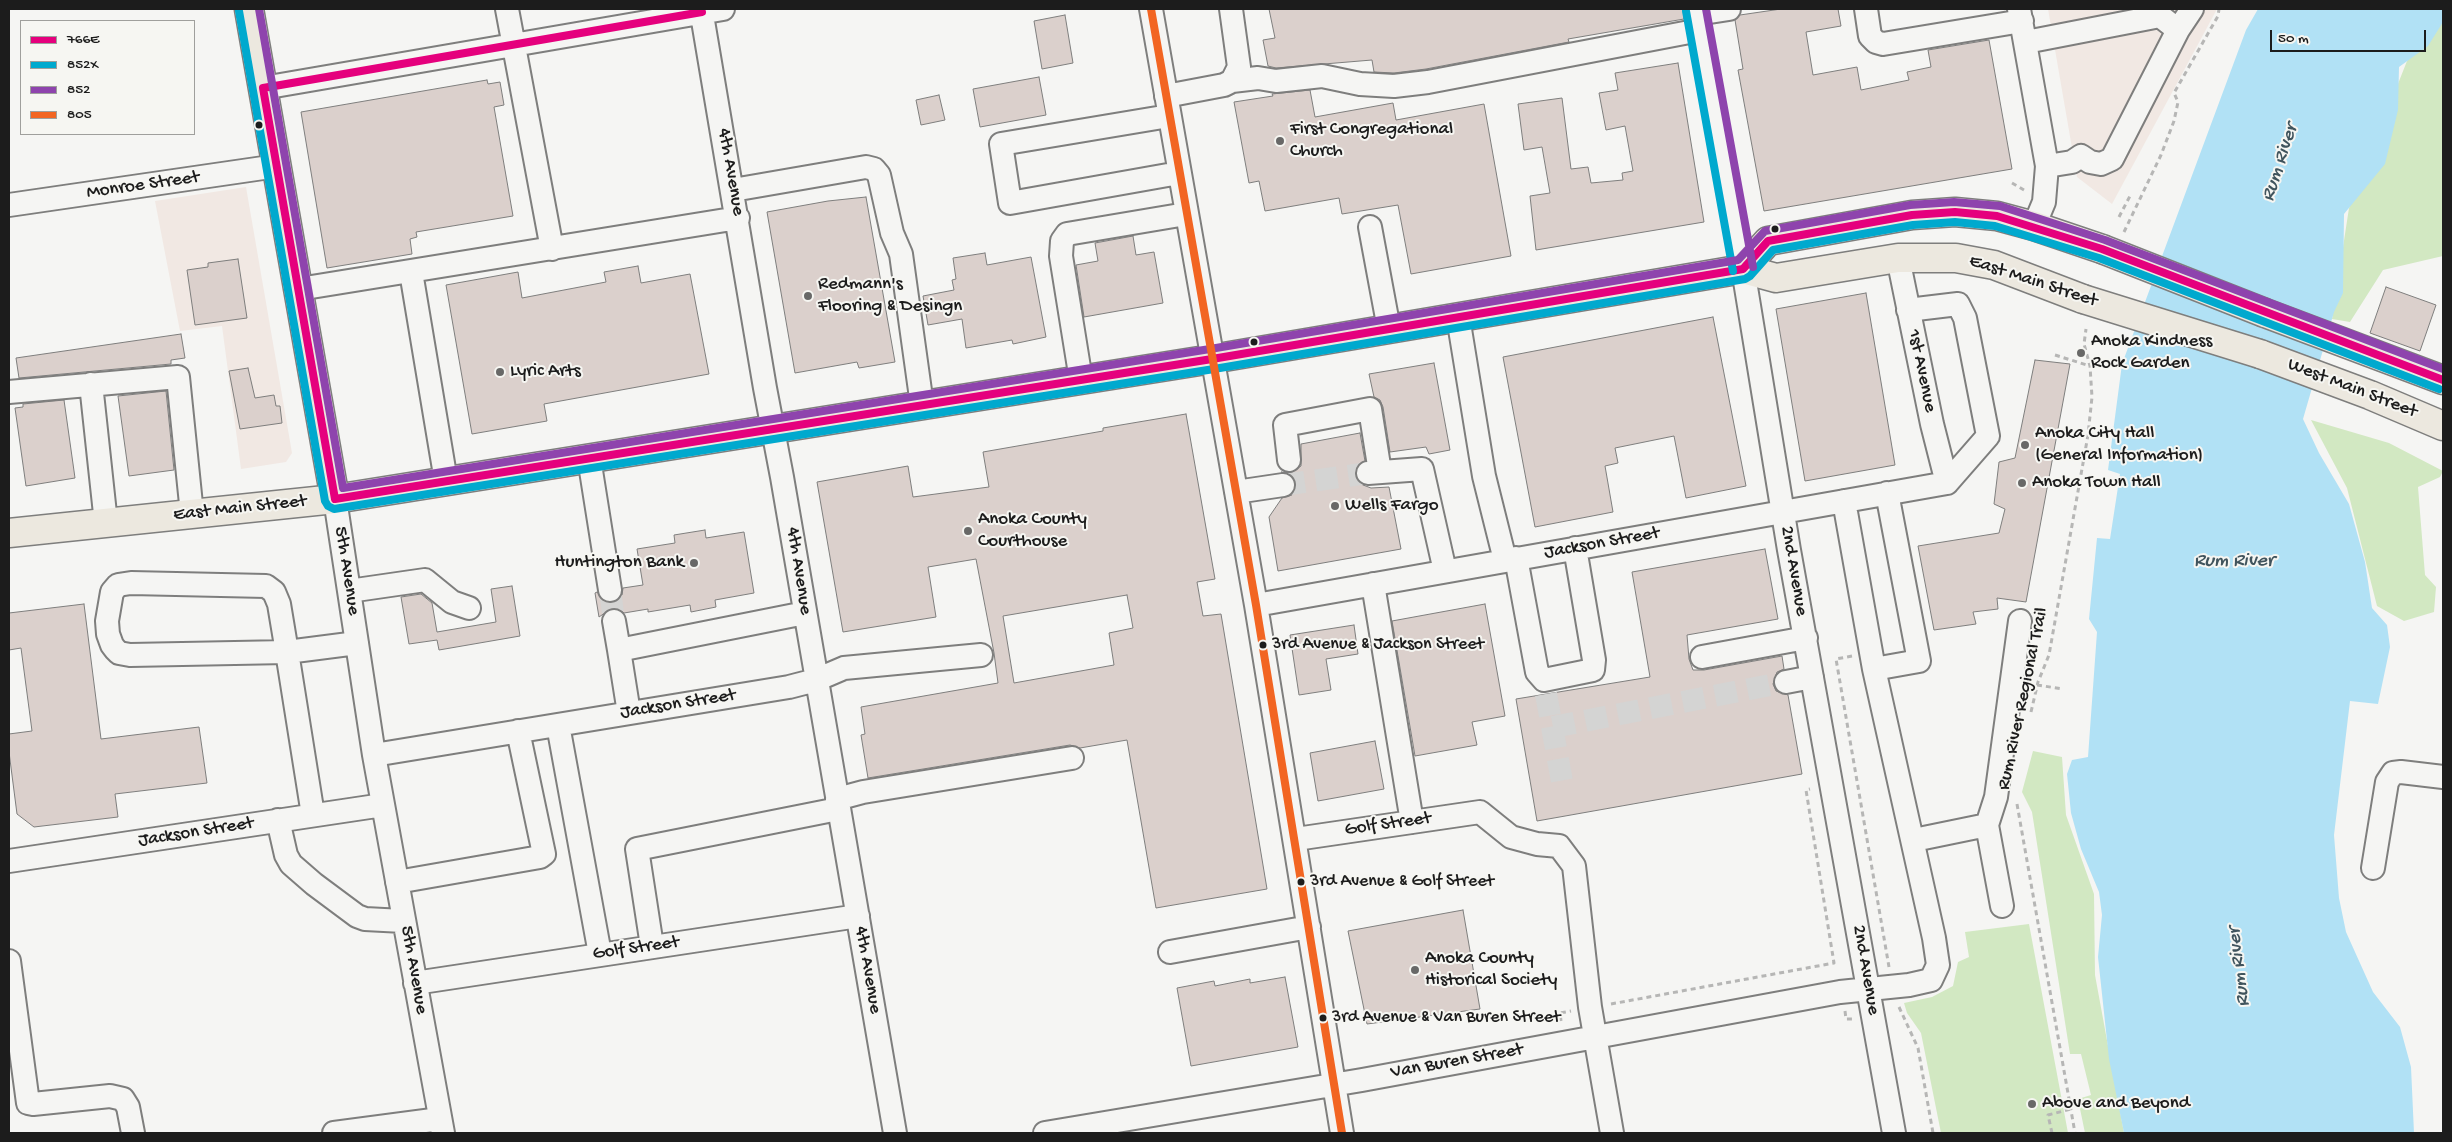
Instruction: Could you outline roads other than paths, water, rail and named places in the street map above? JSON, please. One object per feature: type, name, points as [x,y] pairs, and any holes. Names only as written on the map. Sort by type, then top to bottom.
[{"type":"main road","name":"5th Avenue","points":[[249,9],[335,499]]},
{"type":"main road","points":[[1743,269],[1768,241],[1912,215],[1955,212],[1997,216],[2034,226],[2102,249],[2443,380]]},
{"type":"main road","name":"East Main Street","points":[[9,533],[335,499],[1212,359],[1743,269],[1776,278],[1898,258],[1956,258],[1994,265],[2083,298],[2260,354]]},
{"type":"main road","name":"West Main Street","points":[[2260,354],[2370,395],[2443,426]]},
{"type":"street","points":[[507,9],[552,250]]},
{"type":"street","points":[[1151,9],[1296,838],[1342,1133]]},
{"type":"street","points":[[1231,9],[1239,67],[1232,81]]},
{"type":"street","points":[[1179,173],[1010,203],[1001,144],[1167,106],[1232,81],[1258,78],[1276,81],[1322,76],[1360,84],[1394,86],[1428,82],[1729,9]]},
{"type":"street","points":[[1866,9],[1870,36],[1876,42],[1883,44],[2022,24],[2160,16],[2178,30]]},
{"type":"street","points":[[2047,166],[2072,162],[2081,156],[2090,162],[2101,164],[2112,159],[2178,30],[2192,9]]},
{"type":"street","points":[[263,88],[709,10]]},
{"type":"street","name":"4th Avenue","points":[[709,10],[733,190],[895,1133]]},
{"type":"street","name":"2nd Avenue","points":[[1697,18],[1743,269],[1782,512],[1894,1133]]},
{"type":"street","points":[[2022,24],[2047,166],[2044,202],[2034,226]]},
{"type":"street","name":"Monroe Street","points":[[9,206],[277,166]]},
{"type":"street","points":[[733,190],[866,167],[874,168],[879,174],[892,233],[900,254],[922,404]]},
{"type":"street","points":[[1081,380],[1061,256],[1062,240],[1067,234],[1186,214]]},
{"type":"street","points":[[299,289],[552,250],[738,218]]},
{"type":"street","points":[[1370,227],[1389,329]]},
{"type":"street","name":"1st Avenue","points":[[1898,258],[1932,424],[1947,483]]},
{"type":"street","points":[[411,272],[446,481]]},
{"type":"street","points":[[1908,310],[1958,304],[1965,318],[1988,436],[1947,483]]},
{"type":"street","points":[[1458,318],[1484,476],[1510,559],[1537,672],[1545,687],[1593,670],[1594,660],[1575,548]]},
{"type":"street","points":[[9,392],[178,377],[192,514]]},
{"type":"street","points":[[91,384],[106,523]]},
{"type":"street","points":[[1289,460],[1286,425],[1370,409],[1374,472],[1422,468],[1445,571]]},
{"type":"street","points":[[589,458],[610,590]]},
{"type":"street","name":"Jackson Street","points":[[1256,605],[1947,483]]},
{"type":"street","points":[[1236,492],[1283,485]]},
{"type":"street","points":[[1874,669],[1919,661],[1886,493]]},
{"type":"street","name":"5th Avenue","points":[[335,499],[374,755],[442,1126]]},
{"type":"street","points":[[1844,501],[1874,669],[1914,840],[1987,824]]},
{"type":"street","points":[[349,591],[425,580],[452,602],[469,608]]},
{"type":"street","points":[[313,815],[287,652],[279,604],[274,592],[266,586],[131,583],[118,585],[112,592],[107,621],[108,634],[112,645],[119,653],[130,655],[287,652],[357,643]]},
{"type":"street","points":[[1373,584],[1412,822]]},
{"type":"street","points":[[619,650],[805,614]]},
{"type":"street","points":[[614,620],[628,713]]},
{"type":"street","points":[[2002,906],[1987,824],[1996,798],[2020,621]]},
{"type":"street","points":[[1702,657],[1806,638]]},
{"type":"street","name":"Jackson Street","points":[[374,755],[789,687],[816,680],[844,668],[981,654]]},
{"type":"street","points":[[1786,682],[1812,677]]},
{"type":"street","points":[[558,725],[600,954]]},
{"type":"street","points":[[397,882],[540,857],[544,854],[518,731]]},
{"type":"street","points":[[652,946],[637,849],[838,804],[863,792],[1072,758]]},
{"type":"street","points":[[2373,868],[2387,782],[2393,773],[2401,772],[2443,777]]},
{"type":"street","name":"Jackson Street","points":[[9,861],[383,805]]},
{"type":"street","name":"Golf Street","points":[[1296,838],[1480,812],[1510,838],[1537,844],[1559,846],[1574,866],[1594,1038]]},
{"type":"street","points":[[278,820],[286,855],[291,864],[314,884],[357,916],[365,919],[404,920]]},
{"type":"street","name":"Van Buren Street","points":[[1045,1133],[1594,1038],[1840,992],[1931,980],[1938,965],[1914,840]]},
{"type":"street","name":"Golf Street","points":[[415,983],[858,916]]},
{"type":"street","points":[[1170,952],[1309,927]]},
{"type":"street","points":[[9,961],[11,991],[28,1103],[110,1096],[123,1099],[128,1107],[133,1133]]},
{"type":"street","points":[[1594,1038],[1612,1133]]},
{"type":"street","points":[[334,1133],[442,1126]]},
{"type":"water","name":"Rum River","points":[[2258,9],[2443,9],[2443,22],[2428,46],[2399,67],[2398,110],[2385,164],[2344,214],[2343,293],[2334,312],[2303,419],[2319,453],[2349,504],[2365,562],[2372,608],[2387,625],[2390,647],[2378,704],[2350,701],[2334,835],[2339,898],[2346,932],[2373,992],[2400,1027],[2411,1067],[2414,1133],[2124,1133],[2109,1059],[2098,957],[2102,915],[2099,892],[2081,849],[2071,813],[2067,774],[2072,760],[2088,757],[2097,632],[2089,619],[2097,538],[2110,539],[2120,474],[2108,470],[2122,364],[2246,30]]},
{"type":"tunnel","points":[[1283,485],[1368,473]]},
{"type":"tunnel","points":[[610,590],[614,621]]},
{"type":"tunnel","points":[[1553,727],[1786,682]]},
{"type":"tunnel","points":[[1546,694],[1563,787]]},
{"type":"place","name":"First Congregational Church","points":[[1280,141]]},
{"type":"place","name":"Redmann's Flooring & Desingn","points":[[808,296]]},
{"type":"place","name":"Anoka Kindness Rock Garden","points":[[2081,353]]},
{"type":"place","name":"Lyric Arts","points":[[500,372]]},
{"type":"place","name":"Anoka City Hall (General Information)","points":[[2025,445]]},
{"type":"place","name":"Anoka Town Hall","points":[[2022,483]]},
{"type":"place","name":"Wells Fargo","points":[[1335,506]]},
{"type":"place","name":"Anoka County Courthouse","points":[[968,531]]},
{"type":"place","name":"Huntington Bank","points":[[694,563]]},
{"type":"place","name":"3rd Avenue & Jackson Street","points":[[1263,645]]},
{"type":"place","name":"3rd Avenue & Golf Street","points":[[1301,882]]},
{"type":"place","name":"Anoka County Historical Society","points":[[1415,970]]},
{"type":"place","name":"3rd Avenue & Van Buren Street","points":[[1323,1018]]},
{"type":"place","name":"Above and Beyond","points":[[2032,1104]]}]
